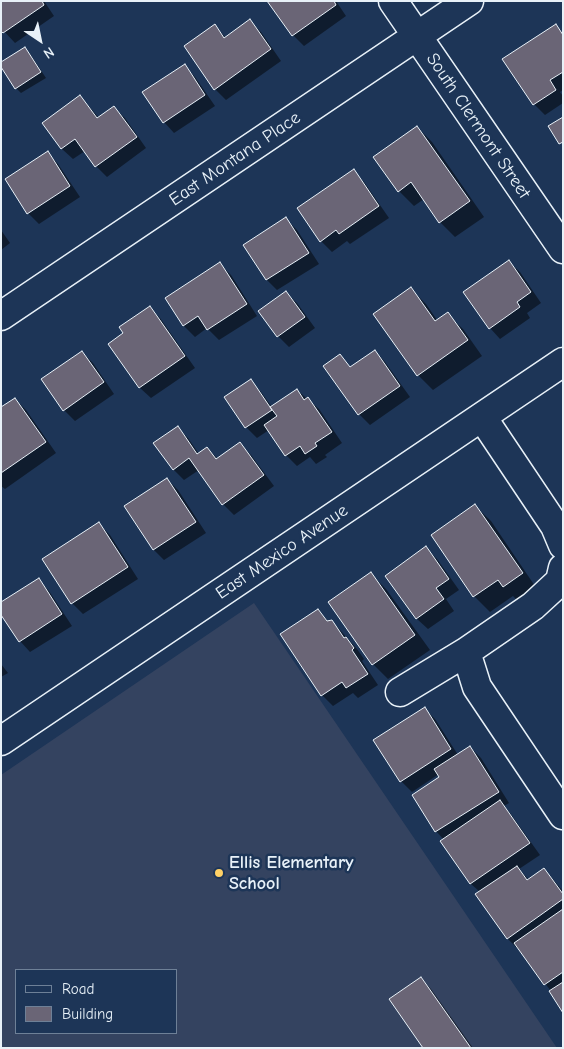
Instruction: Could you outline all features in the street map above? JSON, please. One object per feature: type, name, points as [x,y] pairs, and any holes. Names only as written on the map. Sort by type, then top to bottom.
[{"type":"street","name":"South Clermont Street","points":[[393,1],[563,249]]},
{"type":"street","name":"East Montana Place","points":[[1,316],[469,1]]},
{"type":"street","name":"East Mexico Avenue","points":[[1,742],[563,362]]},
{"type":"street","points":[[482,417],[555,526],[563,545]]},
{"type":"street","points":[[400,692],[466,652],[533,606],[560,581],[563,568]]},
{"type":"street","points":[[466,652],[477,687],[563,815]]},
{"type":"shaded area","name":"Ellis Elementary School","points":[[254,603],[557,1048],[1,1048],[1,775]]},
{"type":"building","points":[[1,1],[42,1],[44,5],[3,33],[1,31]]},
{"type":"building","points":[[267,1],[334,1],[336,5],[292,36]]},
{"type":"building","points":[[250,19],[271,49],[214,90],[184,46],[215,24],[224,38]]},
{"type":"building","points":[[556,24],[563,35],[563,72],[550,80],[556,90],[533,105],[502,59]]},
{"type":"building","points":[[25,47],[41,72],[15,89],[1,67],[1,62]]},
{"type":"building","points":[[185,64],[205,95],[163,123],[142,92]]},
{"type":"building","points":[[80,95],[97,118],[114,106],[137,137],[95,167],[75,139],[61,149],[42,123]]},
{"type":"building","points":[[563,117],[563,142],[559,144],[548,126]]},
{"type":"building","points":[[417,126],[470,201],[439,223],[411,182],[398,192],[373,157]]},
{"type":"building","points":[[48,151],[70,186],[27,214],[5,179]]},
{"type":"building","points":[[354,169],[379,206],[339,234],[336,230],[320,242],[297,208]]},
{"type":"building","points":[[286,217],[309,253],[266,280],[243,245]]},
{"type":"building","points":[[509,260],[531,292],[517,302],[520,307],[489,329],[463,292]]},
{"type":"building","points":[[220,262],[247,304],[207,330],[198,316],[183,326],[165,298]]},
{"type":"building","points":[[411,287],[435,321],[448,312],[468,340],[417,376],[373,314]]},
{"type":"building","points":[[286,291],[305,317],[277,337],[258,311]]},
{"type":"building","points":[[150,306],[185,356],[139,388],[108,344],[123,333],[119,327]]},
{"type":"building","points":[[375,350],[400,386],[358,415],[323,366],[340,354],[350,367]]},
{"type":"building","points":[[82,351],[104,382],[63,411],[41,379]]},
{"type":"building","points":[[251,379],[272,410],[245,428],[224,397]]},
{"type":"building","points":[[297,389],[304,400],[308,397],[332,432],[315,443],[317,446],[305,454],[300,446],[285,456],[264,425],[277,416],[270,407]]},
{"type":"building","points":[[15,398],[46,442],[1,473],[1,407]]},
{"type":"building","points":[[178,426],[197,454],[207,447],[216,459],[240,442],[264,475],[222,505],[189,458],[173,470],[153,443]]},
{"type":"building","points":[[167,478],[196,522],[153,550],[124,506]]},
{"type":"building","points":[[475,504],[523,573],[503,587],[498,580],[473,597],[431,535]]},
{"type":"building","points":[[99,522],[128,567],[71,604],[42,559]]},
{"type":"building","points":[[426,546],[449,579],[436,588],[444,599],[416,619],[385,576]]},
{"type":"building","points":[[371,572],[415,635],[372,665],[328,602]]},
{"type":"building","points":[[39,578],[62,614],[19,642],[1,615],[1,602]]},
{"type":"building","points":[[318,609],[327,621],[332,620],[344,638],[346,637],[368,674],[346,688],[342,682],[321,696],[280,634]]},
{"type":"building","points":[[425,707],[451,749],[400,782],[373,740]]},
{"type":"building","points":[[470,746],[499,792],[435,832],[412,795],[439,777],[434,769]]},
{"type":"building","points":[[500,800],[530,843],[470,884],[440,841]]},
{"type":"building","points":[[517,866],[527,880],[544,868],[563,894],[563,899],[507,939],[475,894]]},
{"type":"building","points":[[563,909],[563,972],[544,985],[514,943]]},
{"type":"building","points":[[421,977],[471,1048],[423,1048],[389,999]]},
{"type":"building","points":[[563,982],[563,1013],[549,991]]},
{"type":"place","name":"Ellis Elementary School","points":[[219,873]]}]
